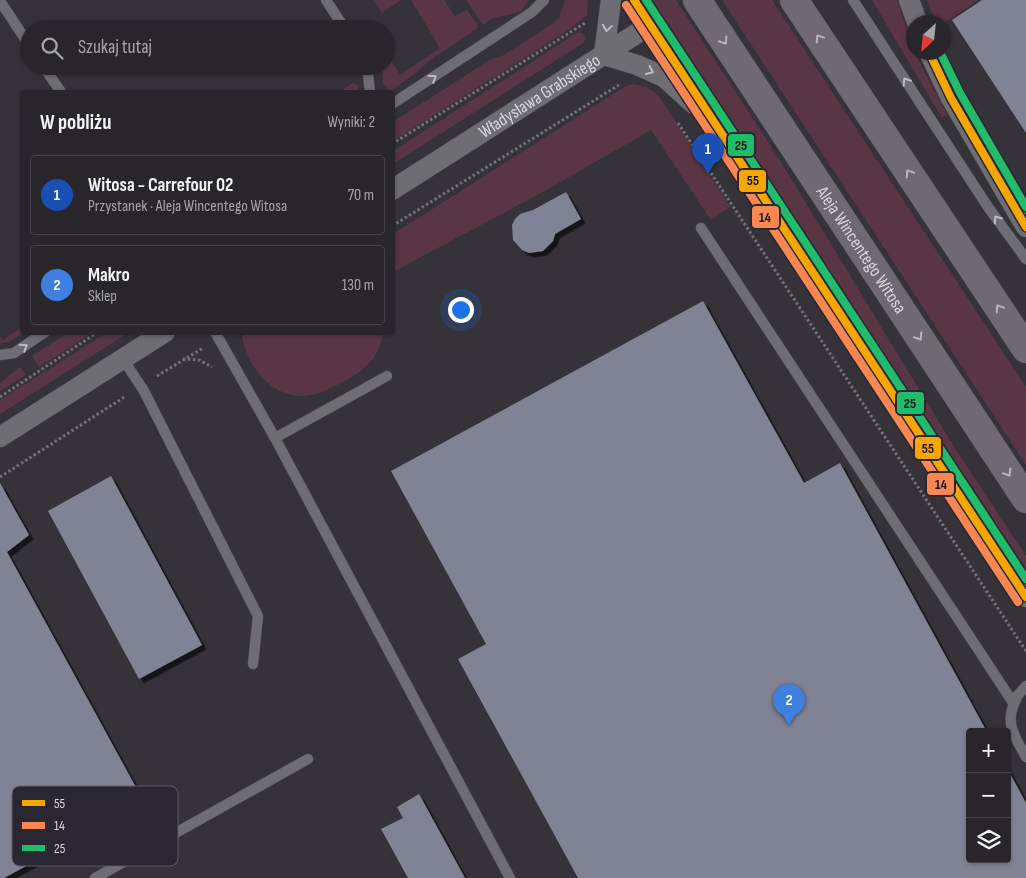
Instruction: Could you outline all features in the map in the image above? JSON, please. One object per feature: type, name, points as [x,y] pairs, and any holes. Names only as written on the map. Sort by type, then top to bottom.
[{"type":"main road","name":"Aleja Wincentego Witosa","points":[[697,0],[1026,499]]},
{"type":"main road","points":[[794,0],[1026,349]]},
{"type":"street","points":[[604,55],[611,0]]},
{"type":"street","points":[[634,0],[1026,597]]},
{"type":"street","points":[[910,0],[915,15]]},
{"type":"street","points":[[604,55],[650,25]]},
{"type":"street","name":"Władysława Grabskiego","points":[[395,188],[604,55],[636,65],[664,77],[712,120]]},
{"type":"street","points":[[932,60],[951,98],[1026,227]]},
{"type":"street","points":[[0,437],[160,335]]},
{"type":"lane","points":[[326,0],[339,20]]},
{"type":"lane","points":[[395,102],[532,12],[544,0]]},
{"type":"lane","points":[[853,0],[988,207],[1026,259]]},
{"type":"lane","points":[[0,1],[20,31]]},
{"type":"lane","points":[[49,75],[60,90]]},
{"type":"lane","points":[[368,75],[370,90]]},
{"type":"lane","points":[[701,228],[1014,704]]},
{"type":"lane","points":[[0,356],[14,353],[41,335]]},
{"type":"lane","points":[[217,335],[275,438],[510,878]]},
{"type":"lane","points":[[123,359],[141,386],[258,616],[253,664]]},
{"type":"lane","points":[[275,438],[388,376]]},
{"type":"lane","points":[[1026,686],[1018,695],[1009,719],[1013,732],[1026,757]]},
{"type":"lane","points":[[178,832],[308,759]]},
{"type":"lane","points":[[95,878],[116,866]]},
{"type":"path","points":[[395,142],[584,24],[588,17]]},
{"type":"path","points":[[395,224],[622,83]]},
{"type":"path","points":[[676,119],[1026,651]]},
{"type":"path","points":[[0,397],[93,335]]},
{"type":"path","points":[[0,477],[182,359]]},
{"type":"shaded area","points":[[374,0],[401,0],[382,13]]},
{"type":"shaded area","points":[[411,0],[444,0],[455,16],[467,10],[479,27],[426,63],[392,90],[388,90],[383,83],[383,75],[395,75],[395,67],[400,75],[440,48]]},
{"type":"shaded area","points":[[466,0],[529,0],[520,12],[493,18],[483,25]]},
{"type":"shaded area","points":[[565,0],[588,0],[587,15],[570,29],[395,140],[395,121],[491,59],[504,55],[559,18]]},
{"type":"shaded area","points":[[650,0],[676,0],[781,162],[956,450],[1026,556],[1026,570]]},
{"type":"shaded area","points":[[722,0],[772,0],[1026,387],[1026,465]]},
{"type":"shaded area","points":[[872,0],[897,0],[906,28],[906,57]]},
{"type":"shaded area","points":[[927,0],[978,0],[951,18],[951,15],[932,15]]},
{"type":"shaded area","points":[[577,33],[582,33],[586,38],[583,43],[395,163],[395,150]]},
{"type":"shaded area","points":[[908,60],[918,60],[947,114],[942,118]]},
{"type":"shaded area","points":[[353,83],[358,86],[358,90],[342,90]]},
{"type":"shaded area","points":[[634,84],[647,87],[659,96],[730,207],[711,220],[651,130],[541,193],[395,271],[395,233],[626,86]]},
{"type":"shaded area","points":[[20,328],[20,335],[9,342],[0,343],[0,336],[3,340]]},
{"type":"shaded area","points":[[65,335],[89,335],[39,367],[32,356]]},
{"type":"shaded area","points":[[103,335],[125,335],[0,414],[0,400]]},
{"type":"shaded area","points":[[242,335],[383,335],[374,357],[363,369],[349,379],[328,389],[305,396],[282,392],[272,386],[255,368],[245,347]]},
{"type":"shaded area","points":[[20,367],[26,375],[0,391],[0,383]]},
{"type":"building","points":[[982,0],[1026,0],[1026,133],[952,20]]},
{"type":"building","points":[[566,192],[581,219],[555,234],[553,241],[543,251],[529,253],[522,250],[513,240],[512,225],[515,219],[520,214],[533,210]]},
{"type":"building","points":[[703,301],[804,483],[840,463],[985,728],[966,728],[966,863],[1011,863],[1011,775],[1026,803],[1026,878],[578,878],[458,659],[486,644],[391,471]]},
{"type":"building","points":[[111,476],[202,645],[139,679],[48,511]]},
{"type":"building","points":[[0,483],[29,535],[7,552],[135,786],[12,786],[12,866],[26,866],[4,878],[0,878]]},
{"type":"building","points":[[419,794],[465,878],[408,878],[381,829],[403,818],[397,807]]},
{"type":"transit line","name":"55","points":[[634,0],[1026,597]]},
{"type":"transit line","name":"25","points":[[646,0],[1026,579]]},
{"type":"transit line","name":"14","points":[[626,5],[1018,602]]},
{"type":"transit line","name":"55","points":[[933,60],[951,98],[1026,227]]},
{"type":"transit line","name":"25","points":[[944,60],[960,93],[1026,207]]},
{"type":"place","name":"Witosa - Carrefour 02","points":[[708,174]]},
{"type":"place","name":"Makro","points":[[789,725]]}]
